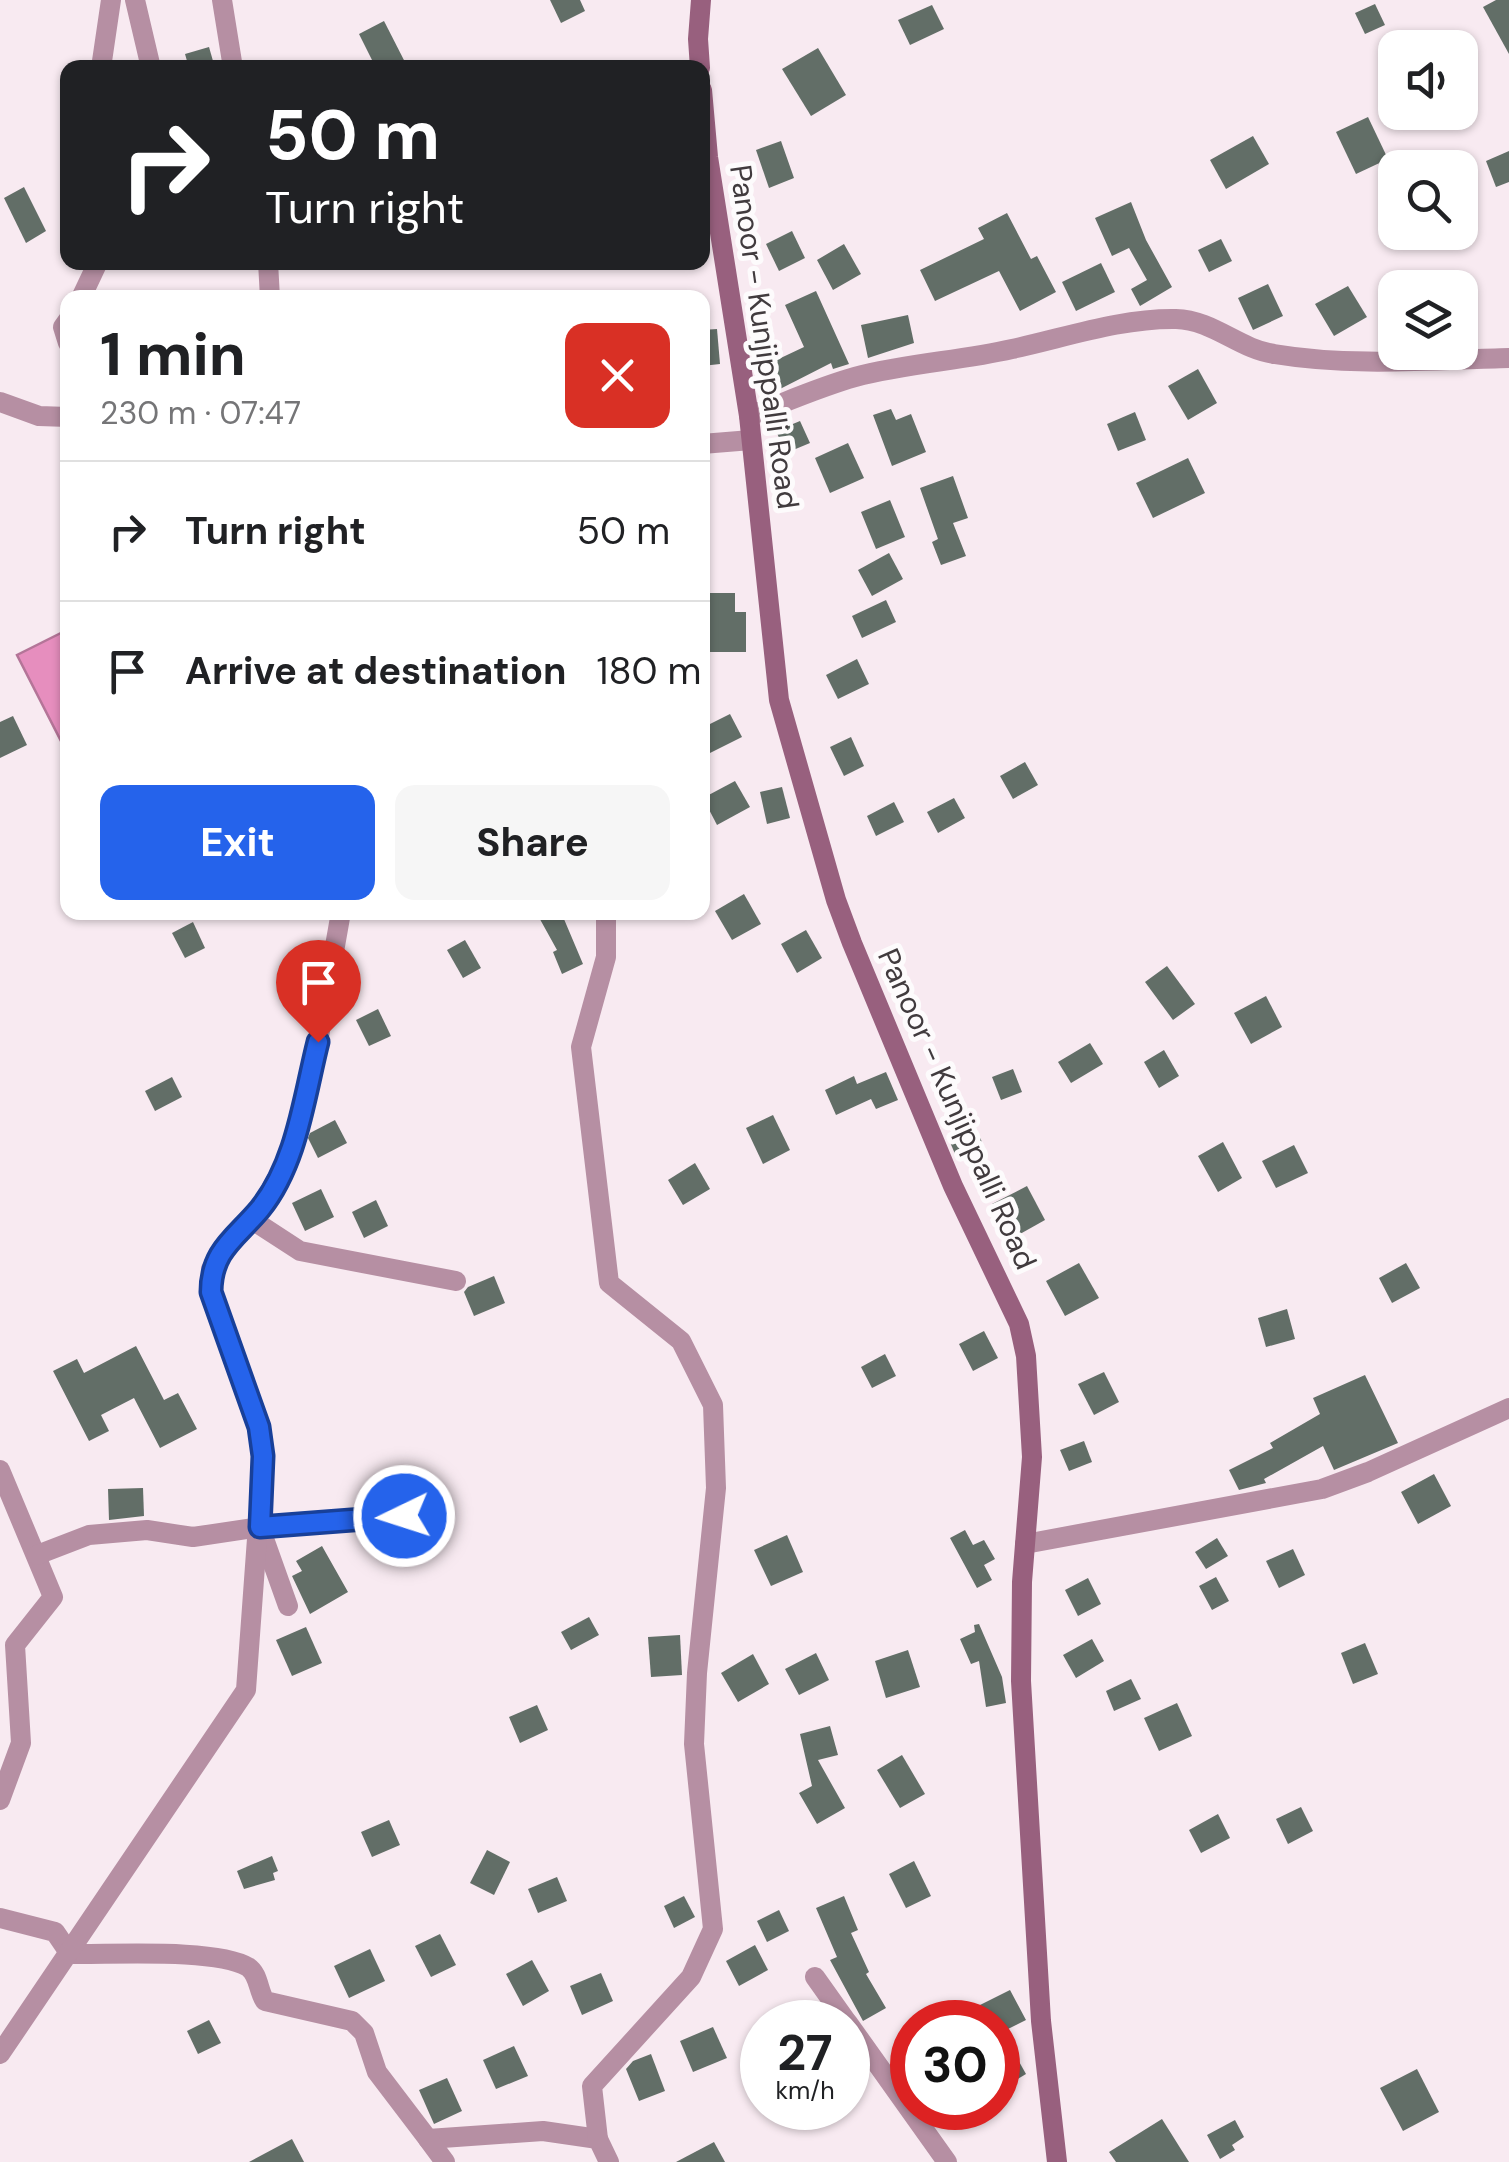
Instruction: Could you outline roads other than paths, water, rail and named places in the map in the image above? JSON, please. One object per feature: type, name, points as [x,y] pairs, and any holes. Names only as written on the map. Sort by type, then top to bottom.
[{"type":"main road","points":[[699,60],[701,0]]},
{"type":"main road","name":"Panoor - Kunjippalli Road","points":[[710,170],[748,416],[779,700],[836,900],[952,1186],[1019,1324],[1026,1356],[1032,1457],[1021,1681],[1040,2021],[1057,2162]]},
{"type":"street","points":[[102,60],[112,0]]},
{"type":"street","points":[[134,0],[149,60]]},
{"type":"street","points":[[222,0],[232,60]]},
{"type":"street","points":[[748,416],[853,378],[990,354],[1106,328],[1176,319],[1200,323],[1276,355],[1368,362],[1509,358]]},
{"type":"street","points":[[0,402],[39,416],[60,417]]},
{"type":"street","points":[[710,443],[750,440]]},
{"type":"street","points":[[0,2054],[246,1690],[263,1456],[259,1427],[211,1292],[211,1270],[276,1185],[290,1156],[318,1042],[340,920]]},
{"type":"street","points":[[606,920],[606,957],[580,1047],[609,1283],[681,1341],[713,1405],[716,1488],[697,1673],[694,1744],[713,1929],[691,1977],[592,2086],[598,2139],[609,2162]]},
{"type":"street","points":[[250,1219],[300,1251],[456,1281]]},
{"type":"street","points":[[1025,1544],[1322,1489],[1509,1408]]},
{"type":"street","points":[[0,1470],[53,1596],[15,1645],[22,1744],[0,1800]]},
{"type":"street","points":[[36,1554],[88,1535],[147,1530],[194,1537],[260,1527],[404,1516]]},
{"type":"street","points":[[260,1527],[288,1606]]},
{"type":"street","points":[[0,1918],[55,1932],[70,1954]]},
{"type":"street","points":[[70,1954],[207,1957],[246,1966],[253,1971],[266,2001],[352,2022],[364,2033],[377,2072],[445,2162]]},
{"type":"street","points":[[815,1976],[831,2000]]},
{"type":"street","points":[[870,2055],[947,2162]]},
{"type":"street","points":[[428,2139],[543,2131],[598,2139]]}]
